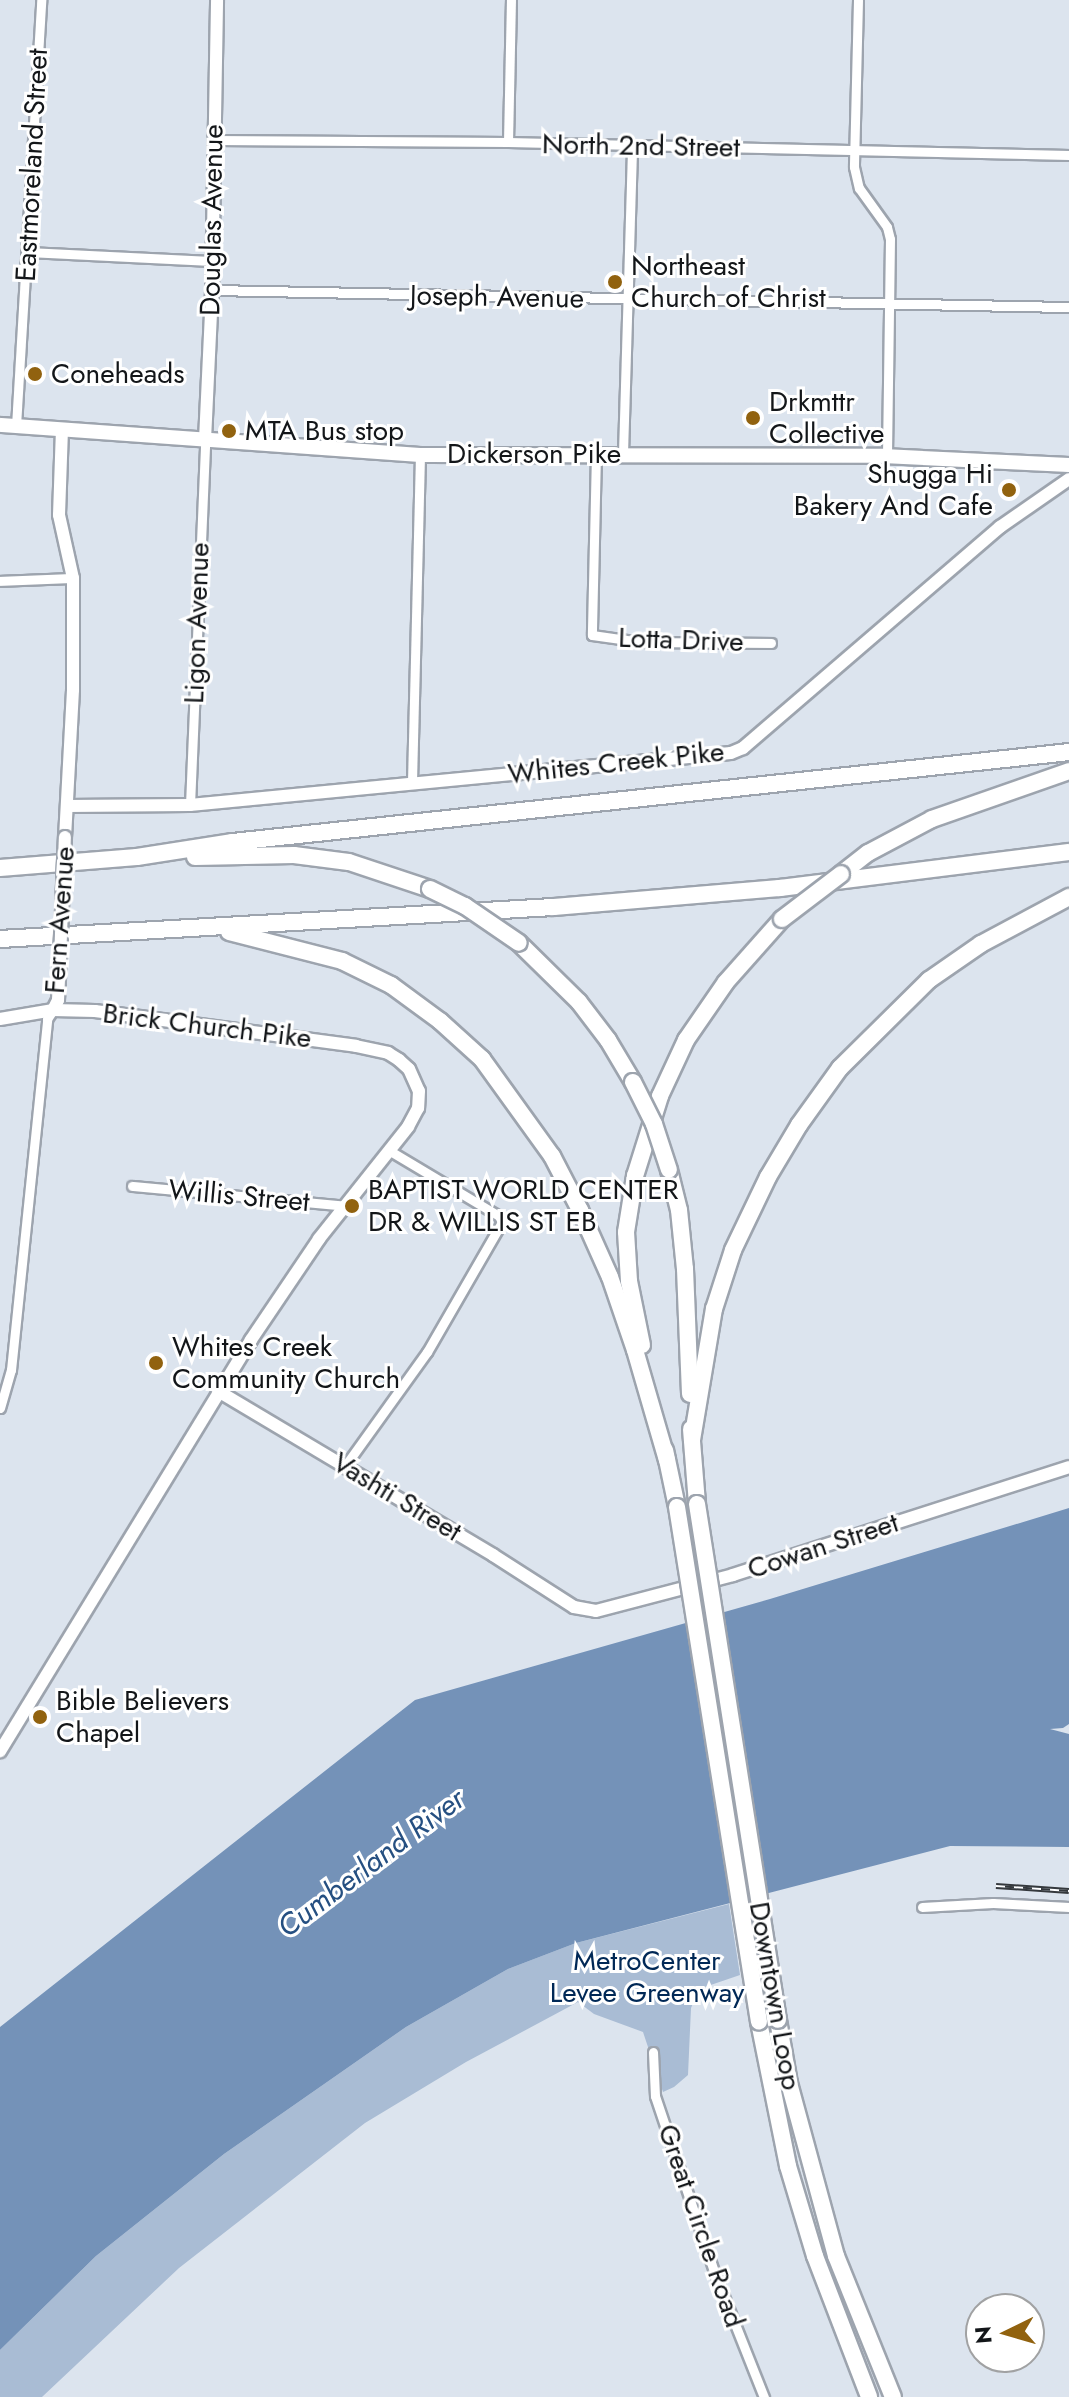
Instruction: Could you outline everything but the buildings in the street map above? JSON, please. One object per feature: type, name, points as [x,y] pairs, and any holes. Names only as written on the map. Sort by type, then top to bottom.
[{"type":"highway","points":[[137,857],[233,842],[1069,752]]},
{"type":"highway","points":[[667,1460],[629,1281],[626,1232],[635,1176],[660,1096],[686,1040],[726,982],[782,919],[868,853],[932,819],[1069,771]]},
{"type":"highway","points":[[0,939],[216,929],[780,888],[1069,852]]},
{"type":"highway","points":[[0,868],[137,857],[294,855],[349,862],[430,889],[465,906],[519,943],[579,1002],[608,1040],[654,1124],[679,1210],[685,1269],[692,1440]]},
{"type":"highway","points":[[692,1440],[714,1309],[733,1250],[768,1177],[799,1125],[840,1068],[929,980],[981,944],[1069,897]]},
{"type":"highway","points":[[216,929],[342,961],[379,979],[440,1021],[482,1059],[552,1156],[580,1210],[610,1277],[667,1460]]},
{"type":"highway","name":"Downtown Loop","points":[[692,1440],[697,1504],[789,2083],[836,2256],[893,2397]]},
{"type":"highway","name":"Downtown Loop","points":[[667,1460],[777,2120],[815,2256],[869,2397]]},
{"type":"main road","name":"Dickerson Pike","points":[[0,425],[420,455],[623,453],[887,456],[1069,465]]},
{"type":"street","name":"Eastmoreland Street","points":[[16,426],[41,0]]},
{"type":"street","name":"Douglas Avenue","points":[[205,440],[212,290],[217,0]]},
{"type":"street","points":[[508,142],[511,0]]},
{"type":"street","points":[[858,0],[856,151],[859,188],[887,227],[890,239],[887,456]]},
{"type":"street","name":"North 2nd Street","points":[[214,140],[508,142],[1069,155]]},
{"type":"street","points":[[623,453],[632,146]]},
{"type":"street","points":[[27,252],[212,261]]},
{"type":"street","name":"Joseph Avenue","points":[[212,290],[1069,307]]},
{"type":"street","name":"Fern Avenue","points":[[0,1408],[11,1370],[47,1019],[58,1000],[73,690],[73,578],[59,515],[62,429]]},
{"type":"street","name":"Ligon Avenue","points":[[190,805],[205,440]]},
{"type":"street","name":"Lotta Drive","points":[[596,453],[592,635],[645,642],[771,643]]},
{"type":"street","points":[[412,782],[420,455]]},
{"type":"street","name":"Whites Creek Pike","points":[[67,806],[190,805],[731,753],[743,748],[1000,527],[1069,479]]},
{"type":"street","points":[[0,581],[73,578]]},
{"type":"street","name":"Brick Church Pike","points":[[0,1019],[53,1010],[110,1013],[388,1053],[409,1069],[419,1091],[418,1108],[390,1151]]},
{"type":"street","points":[[0,1751],[218,1391],[306,1258],[390,1151],[499,1216],[502,1222],[427,1352],[345,1466]]},
{"type":"street","name":"Willis Street","points":[[132,1186],[346,1206]]},
{"type":"street","name":"Vashti Street","points":[[218,1391],[574,1607]]},
{"type":"street","name":"Cowan Street","points":[[574,1607],[596,1611],[733,1575],[1069,1467]]},
{"type":"street","points":[[922,1907],[993,1903],[1069,1907]]},
{"type":"street","name":"Great Circle Road","points":[[653,2052],[655,2096],[714,2271],[764,2397]]},
{"type":"green space","name":"MetroCenter Levee Greenway","points":[[729,1904],[740,1975],[699,1989],[691,2008],[688,2075],[674,2087],[663,2092],[643,2032],[594,2014],[578,2002],[466,2062],[365,2123],[179,2268],[42,2397],[0,2397],[0,2350],[96,2256],[224,2154],[406,2027],[508,1969],[576,1943]]},
{"type":"water","name":"Cumberland River","points":[[1069,1508],[1069,1724],[1050,1729],[1069,1734],[1069,1847],[950,1846],[576,1943],[508,1969],[406,2027],[224,2154],[96,2256],[0,2350],[0,2027],[415,1700],[770,1599]]},
{"type":"railway","points":[[996,1886],[1069,1891]]},
{"type":"place","name":"Northeast Church of Christ","points":[[615,282]]},
{"type":"place","name":"Coneheads","points":[[35,374]]},
{"type":"place","name":"Drkmttr Collective","points":[[753,418]]},
{"type":"place","name":"MTA Bus stop","points":[[229,431]]},
{"type":"place","name":"Shugga Hi Bakery And Cafe","points":[[1009,490]]},
{"type":"place","name":"BAPTIST WORLD CENTER DR & WILLIS ST EB","points":[[352,1206]]},
{"type":"place","name":"Whites Creek Community Church","points":[[156,1363]]},
{"type":"place","name":"Bible Believers Chapel","points":[[40,1717]]}]
